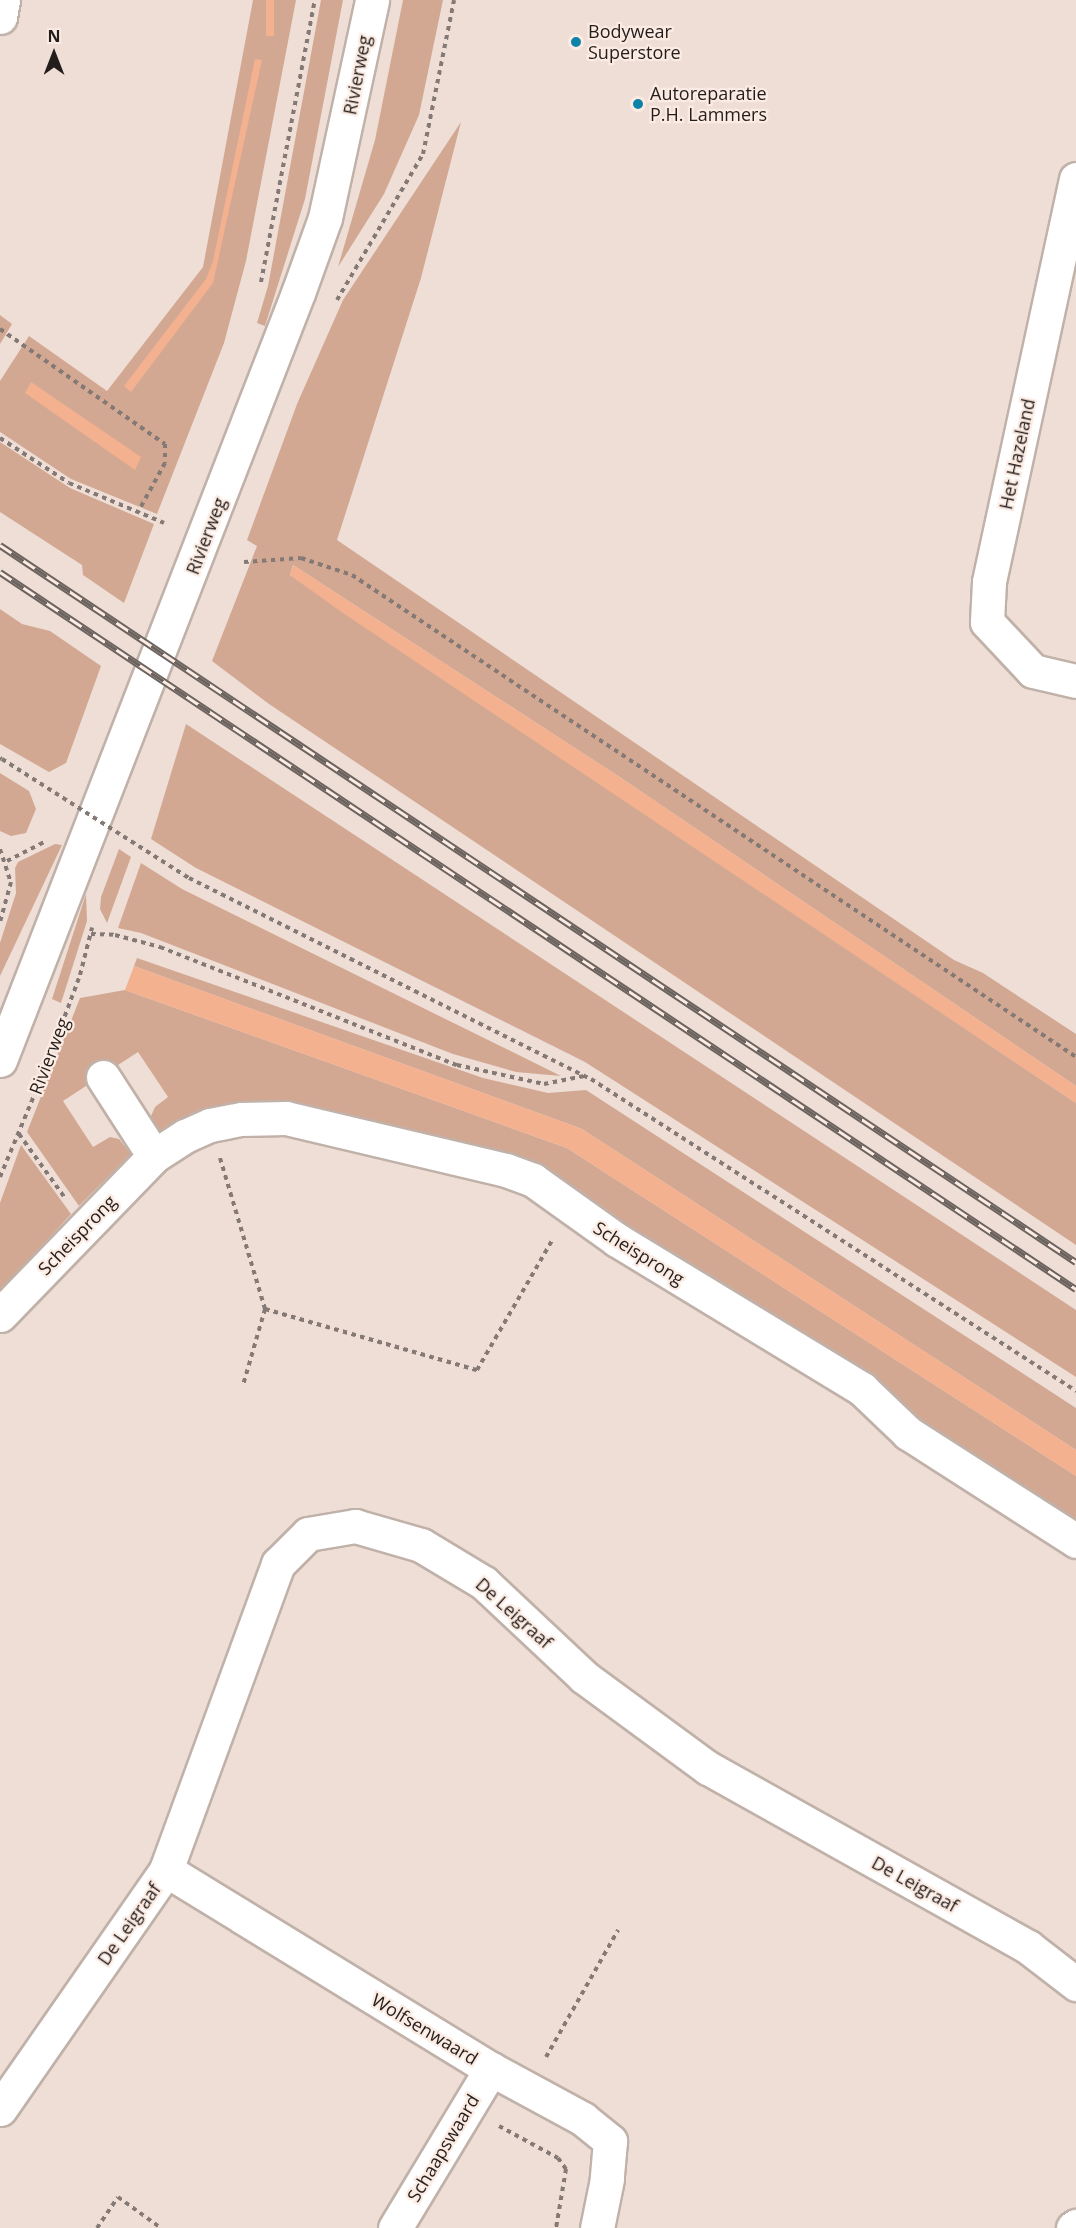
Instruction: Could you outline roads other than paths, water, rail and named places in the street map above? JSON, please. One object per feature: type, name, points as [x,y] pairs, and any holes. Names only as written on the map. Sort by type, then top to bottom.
[{"type":"street","points":[[0,17],[3,0]]},
{"type":"street","name":"Rivierweg","points":[[0,1060],[298,293],[325,218],[372,0]]},
{"type":"street","name":"Het Hazeland","points":[[1076,179],[989,582],[987,622],[1033,671],[1076,681]]},
{"type":"street","points":[[103,1077],[154,1156]]},
{"type":"street","name":"Scheisprong","points":[[0,1315],[154,1156],[185,1136],[210,1125],[241,1119],[286,1118],[506,1170],[533,1180],[570,1209],[862,1389],[908,1433],[1076,1541]]},
{"type":"street","name":"De Leigraaf","points":[[0,2109],[166,1870],[278,1564],[308,1534],[355,1526],[421,1545],[484,1582],[584,1677],[708,1768],[1028,1947],[1076,1984]]},
{"type":"street","name":"Wolfsenwaard","points":[[166,1870],[491,2069],[583,2119],[610,2141],[608,2179],[597,2228]]},
{"type":"street","name":"Schaapswaard","points":[[395,2228],[491,2069]]},
{"type":"railway","points":[[0,545],[1076,1262]]},
{"type":"railway","points":[[0,572],[1076,1289]]},
{"type":"place","name":"Bodywear Superstore","points":[[576,42]]},
{"type":"place","name":"Autoreparatie P.H. Lammers","points":[[638,104]]}]
